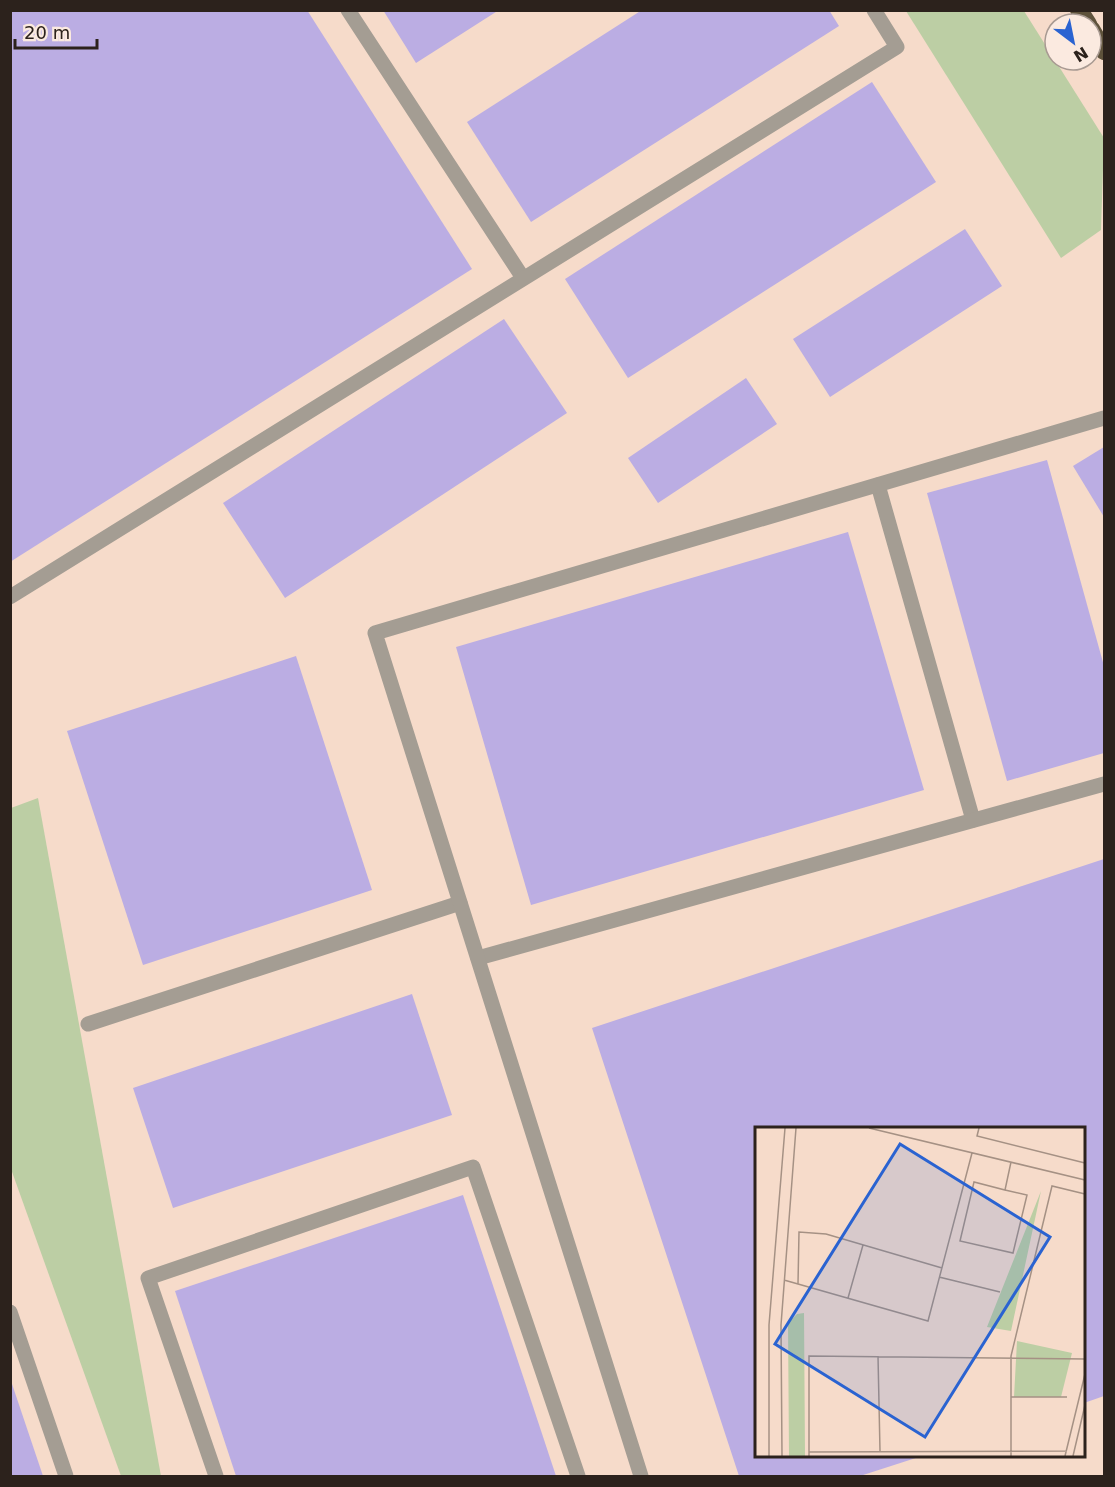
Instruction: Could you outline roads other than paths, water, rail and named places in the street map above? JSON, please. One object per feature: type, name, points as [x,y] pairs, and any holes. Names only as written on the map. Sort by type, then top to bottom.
[{"type":"lane","points":[[348,10],[523,278]]},
{"type":"lane","points":[[10,597],[897,46],[874,10]]},
{"type":"lane","points":[[641,1476],[375,633],[1104,418]]},
{"type":"lane","points":[[879,485],[973,820]]},
{"type":"lane","points":[[478,958],[1104,784]]},
{"type":"lane","points":[[88,1024],[460,903]]},
{"type":"lane","points":[[216,1476],[148,1278],[473,1167],[578,1476]]},
{"type":"lane","points":[[10,1312],[66,1476]]}]
